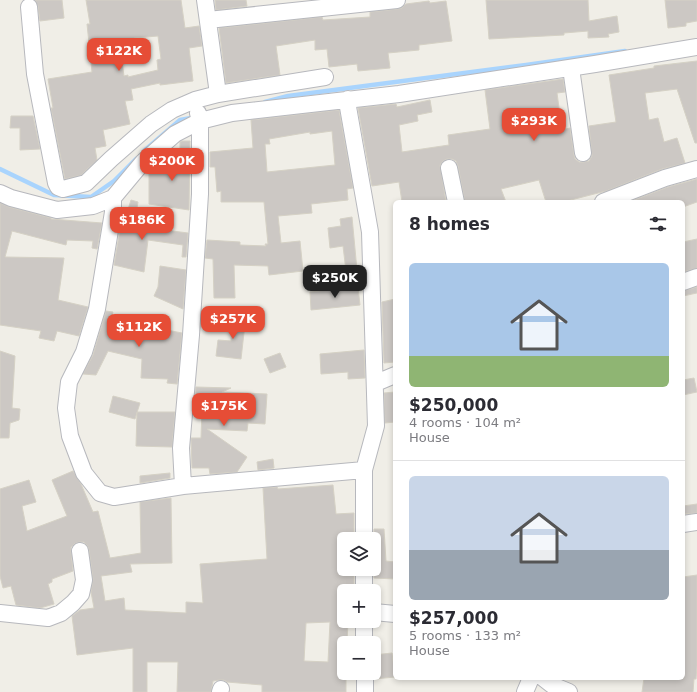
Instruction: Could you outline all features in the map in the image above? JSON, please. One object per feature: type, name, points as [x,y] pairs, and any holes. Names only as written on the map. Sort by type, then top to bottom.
[{"type":"street","points":[[205,0],[218,94]]},
{"type":"street","points":[[208,20],[397,0]]},
{"type":"street","points":[[29,6],[35,74],[58,188],[63,189],[86,183],[151,124],[172,110],[195,100],[218,94],[325,77]]},
{"type":"street","points":[[0,193],[11,198],[57,210],[93,206],[113,198],[143,162],[175,134],[200,121],[232,113],[399,94],[697,47]]},
{"type":"street","points":[[571,68],[583,153]]},
{"type":"street","points":[[348,99],[370,232],[376,383],[376,426],[364,470],[364,532]]},
{"type":"street","points":[[183,486],[181,448],[191,335],[200,194],[200,121],[195,100]]},
{"type":"street","points":[[449,168],[456,200]]},
{"type":"street","points":[[608,200],[665,178],[697,169]]},
{"type":"street","points":[[113,198],[113,212],[97,309],[84,352],[69,382],[66,408],[70,436],[84,473],[100,493],[114,496],[183,486],[364,470]]},
{"type":"street","points":[[685,281],[697,277]]},
{"type":"street","points":[[376,383],[393,376]]},
{"type":"street","points":[[685,524],[697,522]]},
{"type":"street","points":[[0,613],[48,618],[61,613],[81,594],[84,580],[80,551]]},
{"type":"street","points":[[381,613],[393,614]]},
{"type":"street","points":[[364,680],[365,692]]},
{"type":"street","points":[[525,692],[530,680]]},
{"type":"street","points":[[546,680],[552,685],[569,692]]},
{"type":"building","points":[[35,0],[62,0],[64,18],[40,21],[38,6]]},
{"type":"building","points":[[86,0],[181,0],[185,28],[199,26],[202,46],[189,48],[193,81],[160,85],[160,83],[131,89],[133,100],[125,101],[130,124],[103,130],[106,146],[95,148],[97,160],[81,175],[65,179],[51,108],[53,108],[48,79],[92,72],[87,24],[90,24]],"holes":[[[158,36],[161,59],[157,60],[158,70],[128,77],[128,75],[124,76],[120,47],[135,45],[134,38]]]},
{"type":"building","points":[[215,0],[246,0],[247,6],[216,10]]},
{"type":"building","points":[[486,0],[588,0],[589,21],[617,16],[619,32],[608,34],[609,37],[588,38],[588,31],[564,33],[564,35],[489,39]]},
{"type":"building","points":[[665,0],[697,0],[697,21],[686,23],[686,26],[668,28]]},
{"type":"building","points":[[429,1],[430,3],[446,1],[452,41],[419,45],[419,50],[388,53],[390,68],[358,71],[357,64],[329,67],[327,49],[315,50],[315,40],[276,46],[280,75],[226,83],[219,28],[322,17],[323,20],[370,17],[370,12],[398,9],[402,8],[406,4]]},
{"type":"building","points":[[697,61],[697,143],[695,143],[677,89],[645,93],[649,120],[658,118],[664,142],[677,138],[685,163],[662,169],[606,191],[571,200],[545,200],[539,180],[501,189],[505,200],[465,200],[458,166],[456,161],[452,159],[443,161],[440,165],[446,200],[402,200],[399,182],[372,186],[358,108],[396,104],[397,107],[430,100],[432,112],[417,115],[418,121],[399,125],[402,152],[449,145],[448,135],[490,129],[485,90],[563,79],[565,92],[557,93],[562,130],[570,128],[575,159],[579,162],[584,162],[589,161],[592,156],[589,126],[616,122],[609,75],[654,68],[654,66]]},
{"type":"building","points":[[339,110],[353,188],[347,189],[348,200],[311,204],[312,213],[278,216],[281,243],[300,241],[303,271],[269,275],[268,266],[234,265],[235,298],[214,298],[213,259],[205,258],[207,240],[240,242],[240,245],[266,246],[265,244],[268,244],[264,202],[221,202],[221,191],[217,192],[215,167],[210,167],[210,152],[253,148],[251,120]],"holes":[[[332,131],[335,165],[267,172],[265,144],[270,144],[269,139],[310,132],[310,134]]]},
{"type":"building","points":[[11,116],[33,116],[40,149],[20,150],[20,128],[10,128]]},
{"type":"building","points":[[190,141],[189,210],[149,204],[149,170],[156,163],[180,163],[180,142]]},
{"type":"building","points":[[697,179],[697,202],[685,206],[685,200],[634,200],[668,187]]},
{"type":"building","points":[[131,200],[138,202],[134,226],[188,233],[186,257],[182,257],[183,245],[148,240],[144,272],[114,265],[121,224],[123,225]]},
{"type":"building","points":[[0,203],[51,219],[102,223],[97,249],[92,248],[93,241],[67,240],[66,245],[12,231],[5,257],[64,258],[58,300],[88,307],[79,336],[57,331],[54,341],[39,338],[41,331],[0,325]]},
{"type":"building","points":[[352,217],[357,270],[346,271],[343,246],[330,248],[328,228],[341,226],[340,219]]},
{"type":"building","points":[[697,239],[697,268],[685,271],[685,242]]},
{"type":"building","points":[[160,266],[186,270],[183,309],[154,296],[158,287]]},
{"type":"building","points":[[358,287],[360,305],[311,310],[310,292]]},
{"type":"building","points":[[697,287],[697,293],[685,296],[685,290]]},
{"type":"building","points":[[393,299],[393,362],[384,363],[382,302]]},
{"type":"building","points":[[106,311],[113,312],[111,319],[182,333],[177,384],[167,383],[168,379],[141,378],[142,359],[108,351],[96,375],[83,374],[93,355]]},
{"type":"building","points":[[233,314],[246,315],[241,359],[216,356],[218,340],[231,341]]},
{"type":"building","points":[[364,350],[365,378],[348,379],[348,372],[321,374],[320,354]]},
{"type":"building","points":[[0,351],[15,356],[12,408],[20,409],[19,420],[10,423],[9,438],[0,438]]},
{"type":"building","points":[[280,353],[286,367],[270,373],[264,359]]},
{"type":"building","points":[[694,378],[697,392],[685,395],[685,380]]},
{"type":"building","points":[[196,387],[231,388],[222,392],[267,394],[265,424],[248,423],[247,431],[207,429],[247,457],[237,472],[210,474],[209,468],[192,468],[191,438],[201,438],[202,410],[194,409]]},
{"type":"building","points":[[393,392],[393,422],[385,423],[384,393]]},
{"type":"building","points":[[113,396],[140,403],[135,419],[109,412]]},
{"type":"building","points":[[137,412],[175,412],[172,447],[136,446]]},
{"type":"building","points":[[273,459],[274,468],[258,470],[257,462]]},
{"type":"building","points":[[73,471],[81,484],[93,512],[98,511],[110,558],[141,553],[140,502],[171,498],[172,563],[130,564],[132,572],[101,576],[105,601],[124,598],[125,610],[186,613],[186,602],[203,603],[200,564],[267,559],[263,488],[277,487],[278,489],[333,485],[336,514],[354,513],[354,532],[337,532],[337,576],[354,576],[354,584],[337,584],[337,628],[348,628],[347,636],[337,636],[337,680],[346,680],[346,692],[262,692],[262,685],[219,680],[213,681],[211,692],[177,692],[178,662],[147,662],[147,692],[133,692],[133,648],[77,655],[72,616],[80,610],[94,608],[91,592],[93,579],[89,550],[84,542],[79,542],[71,547],[73,571],[52,579],[52,582],[48,584],[54,604],[40,608],[16,605],[11,586],[3,588],[0,576],[0,489],[29,480],[36,502],[22,506],[27,531],[67,516],[52,480]],"holes":[[[330,622],[328,662],[304,661],[306,623]]]},
{"type":"building","points":[[170,473],[170,478],[140,483],[140,476]]},
{"type":"building","points":[[697,504],[697,513],[685,514],[685,506]]},
{"type":"building","points":[[374,529],[384,529],[386,561],[393,562],[393,579],[374,578],[374,576],[381,576],[381,532],[374,532]]},
{"type":"building","points":[[697,575],[697,666],[693,692],[642,692],[644,680],[685,680],[685,577]]},
{"type":"building","points":[[392,653],[393,677],[381,678],[381,654]]},
{"type":"waterway","points":[[265,102],[288,96],[625,51]]},
{"type":"waterway","points":[[144,151],[180,120],[191,118]]},
{"type":"waterway","points":[[0,169],[54,195],[91,197],[114,181],[136,159]]}]
